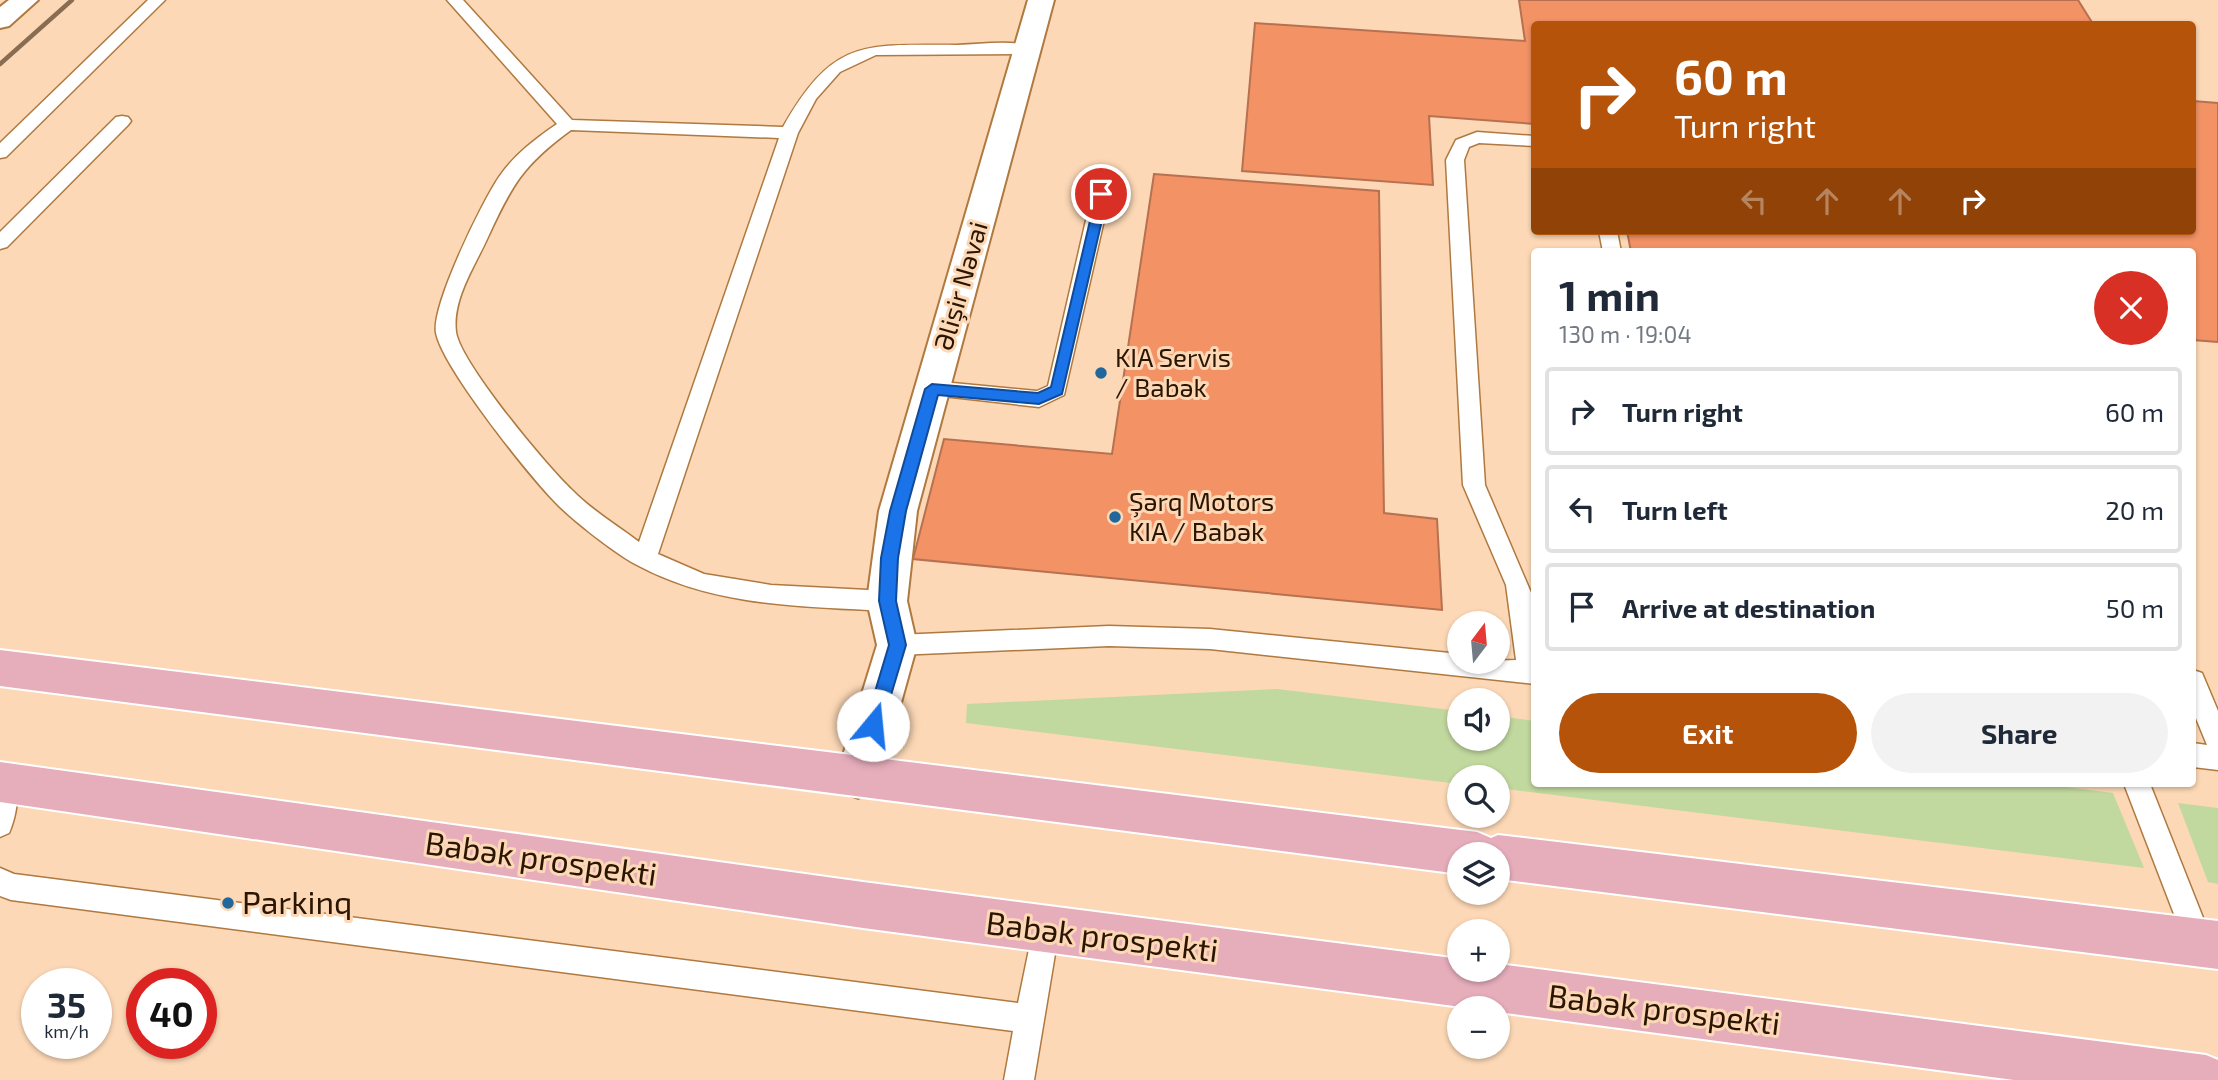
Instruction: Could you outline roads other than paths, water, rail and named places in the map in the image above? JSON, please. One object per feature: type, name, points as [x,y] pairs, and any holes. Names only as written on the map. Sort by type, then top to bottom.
[{"type":"main road","points":[[0,668],[1447,850]]},
{"type":"main road","name":"Babək prospekti","points":[[2,796],[2206,1080]]},
{"type":"main road","points":[[1510,858],[2208,944]]},
{"type":"street","points":[[0,20],[25,0]]},
{"type":"street","name":"Əlişir Nəvai","points":[[858,778],[897,645],[887,601],[890,558],[898,511],[1041,0]]},
{"type":"lane","points":[[0,153],[157,0]]},
{"type":"lane","points":[[455,0],[567,125]]},
{"type":"lane","points":[[645,559],[789,133],[809,97],[834,69],[873,50],[1027,49]]},
{"type":"lane","points":[[0,243],[122,121]]},
{"type":"lane","points":[[789,133],[567,125],[533,149],[506,180],[449,300],[446,333],[459,361],[505,426],[564,497],[645,559],[702,583],[771,595],[887,601]]},
{"type":"lane","points":[[1531,141],[1477,137],[1462,144],[1455,160],[1474,485],[1483,512],[1508,559],[1519,587],[1531,665]]},
{"type":"lane","points":[[932,389],[1039,399],[1057,390],[1101,194]]},
{"type":"lane","points":[[897,645],[1109,636],[1210,639],[1531,672]]},
{"type":"lane","points":[[2196,688],[2218,742]]},
{"type":"lane","points":[[2196,755],[2218,758]]},
{"type":"lane","points":[[2138,787],[2208,944]]},
{"type":"lane","points":[[0,881],[11,887],[25,889],[1030,1019]]},
{"type":"lane","points":[[1019,1080],[1045,930]]},
{"type":"railway","points":[[0,64],[72,0]]},
{"type":"place","name":"KIA Servis / Babək","points":[[1101,373]]},
{"type":"place","name":"Şərq Motors KIA / Babək","points":[[1115,517]]},
{"type":"place","name":"Parkinq","points":[[228,903]]}]
